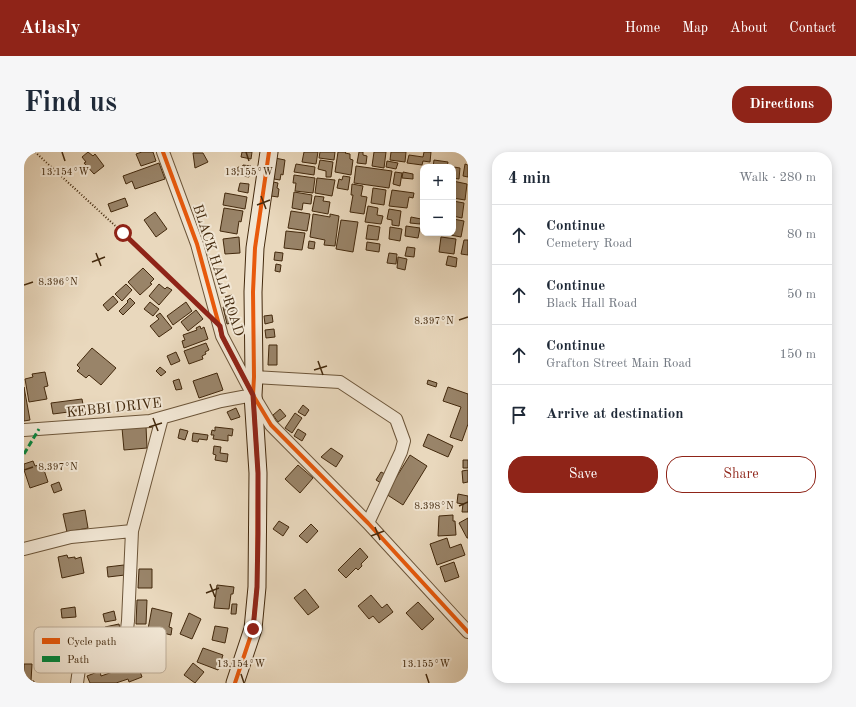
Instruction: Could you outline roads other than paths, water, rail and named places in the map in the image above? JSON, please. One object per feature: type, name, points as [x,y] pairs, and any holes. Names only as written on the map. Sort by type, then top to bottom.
[{"type":"street","name":"BLACK HALL ROAD","points":[[163,152],[197,244],[222,336],[253,395],[272,425],[368,523],[468,632]]},
{"type":"street","points":[[234,683],[253,629],[257,587],[258,473],[253,395],[253,292],[255,248],[269,152]]},
{"type":"street","points":[[254,377],[340,382],[396,419],[404,441],[368,523]]},
{"type":"street","name":"KEBBI DRIVE","points":[[24,430],[150,421],[221,401],[253,395]]},
{"type":"street","points":[[127,627],[132,531],[162,418]]},
{"type":"street","points":[[24,549],[71,537],[132,531]]},
{"type":"street","points":[[77,683],[78,673]]}]
